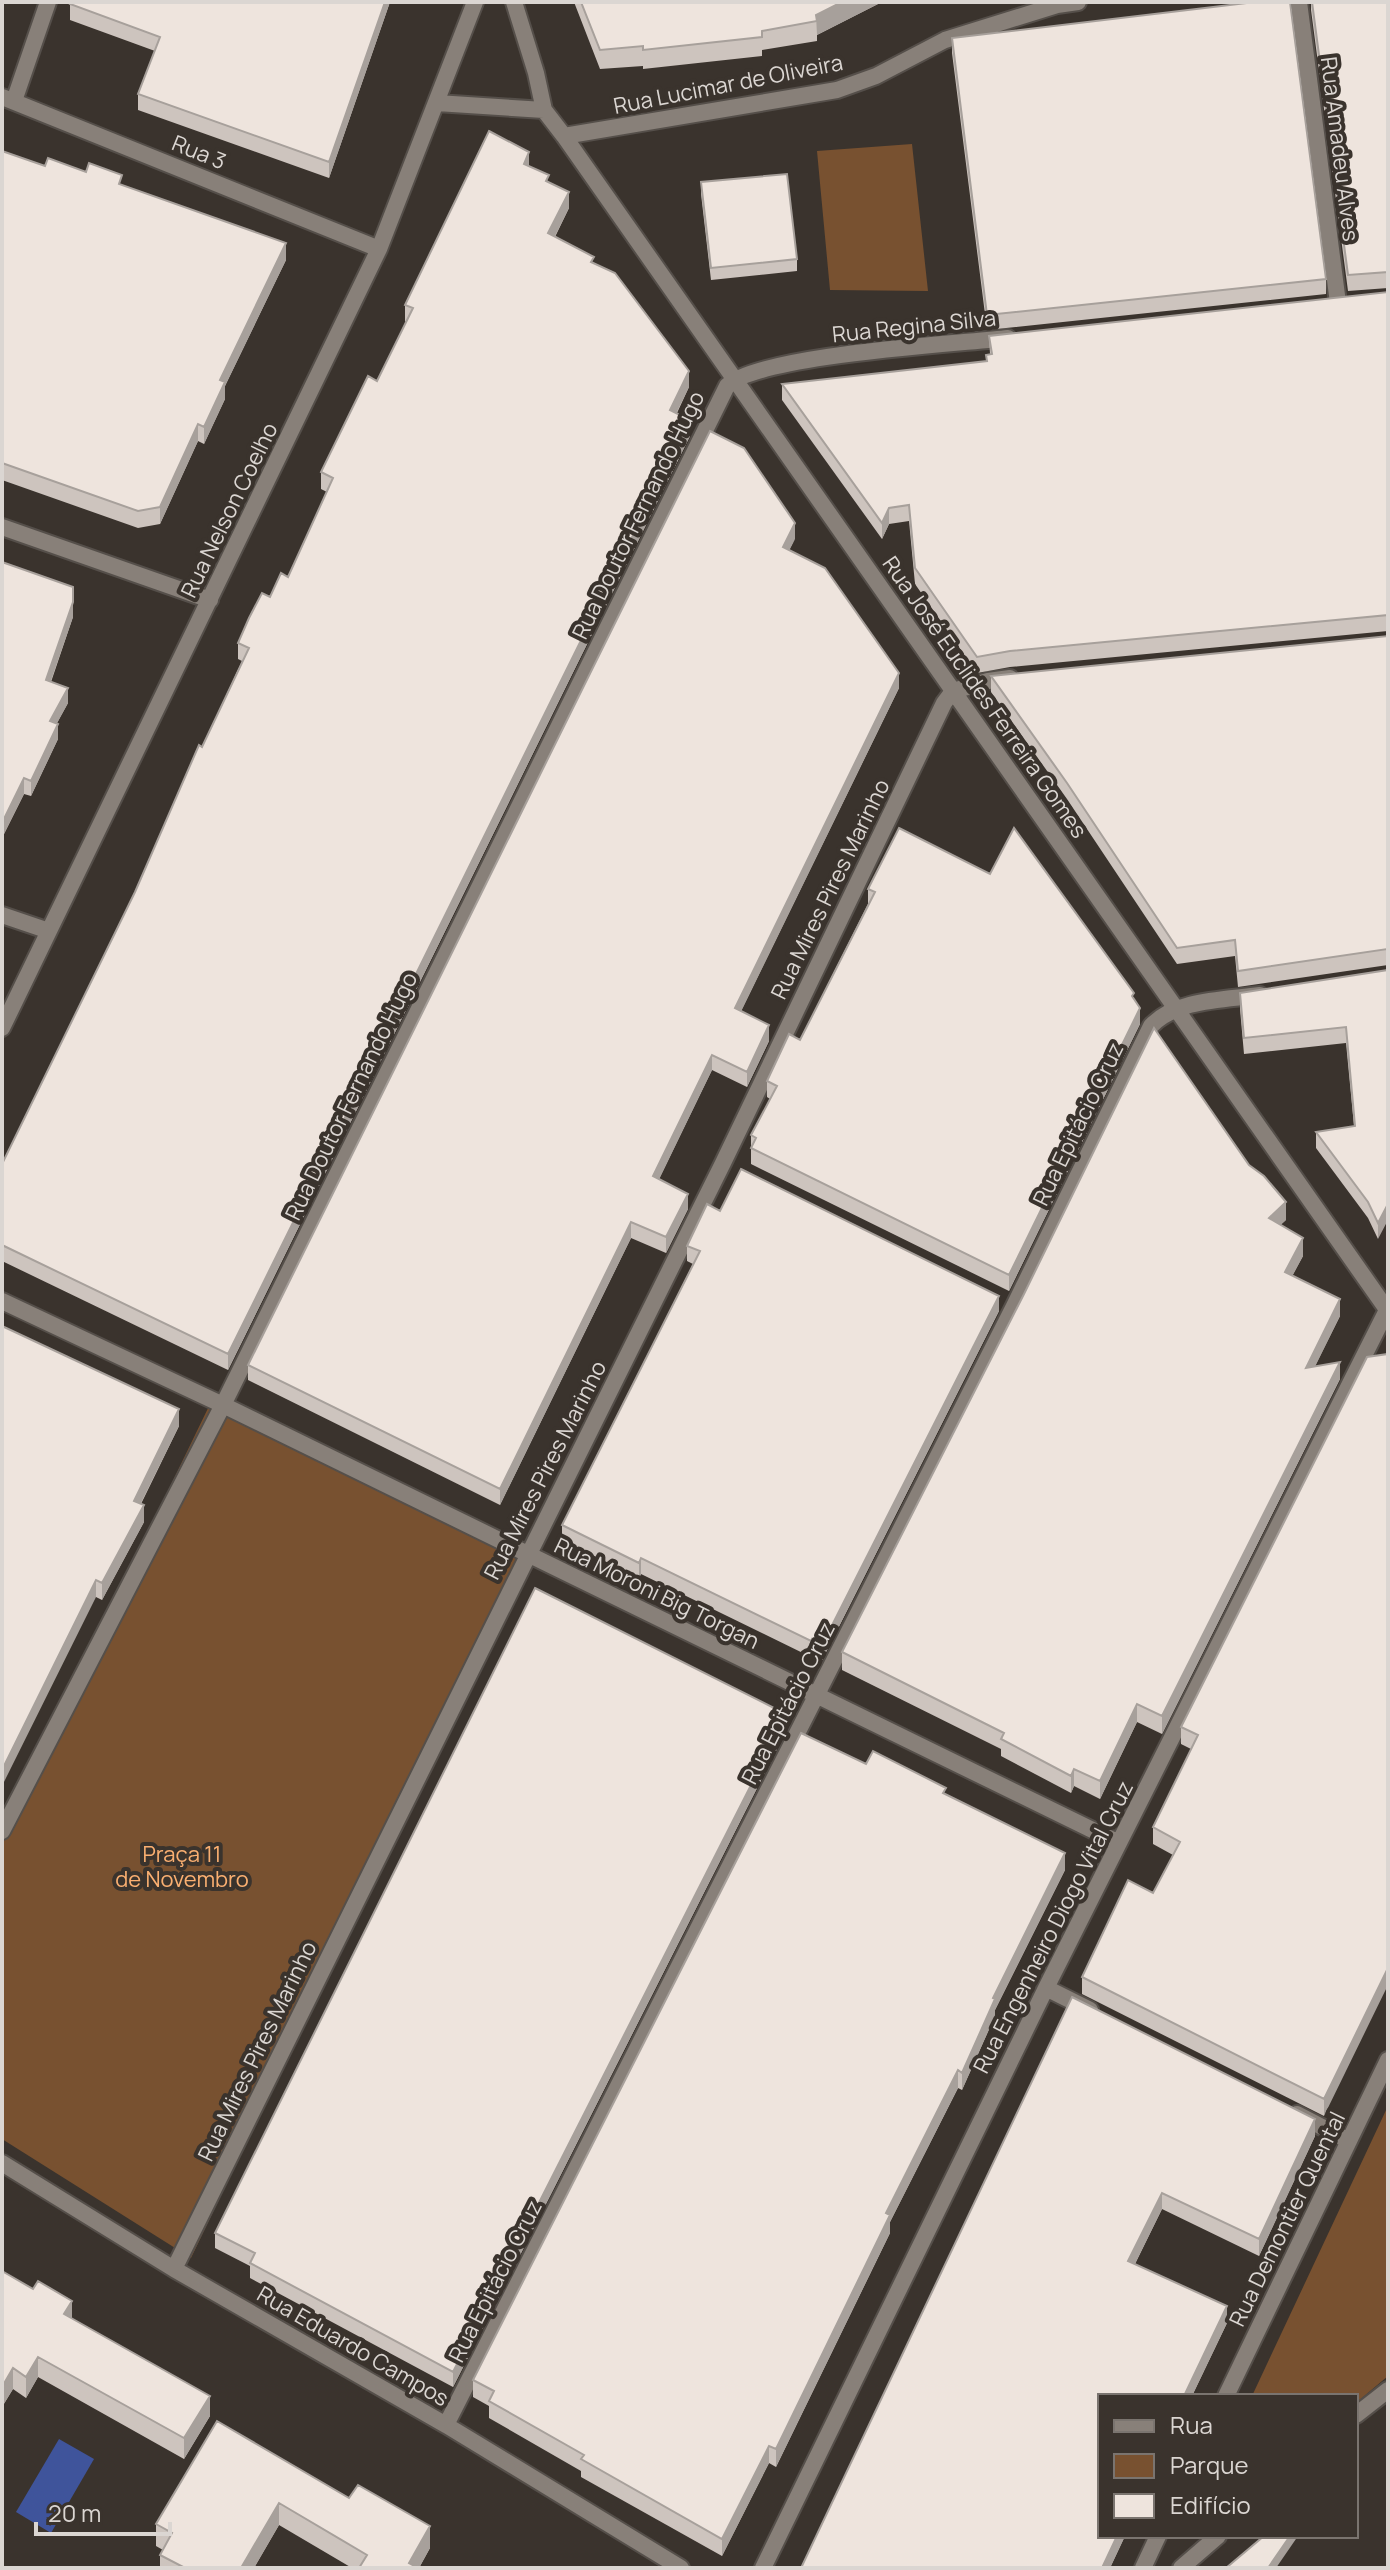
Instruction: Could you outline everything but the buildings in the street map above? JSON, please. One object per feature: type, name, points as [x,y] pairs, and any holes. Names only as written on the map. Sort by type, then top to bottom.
[{"type":"street","points":[[8,99],[48,2]]},
{"type":"street","name":"Rua Nelson Coelho","points":[[2,1028],[379,249],[475,2]]},
{"type":"street","points":[[437,103],[544,110],[514,2]]},
{"type":"street","name":"Rua Lucimar de Oliveira","points":[[564,136],[837,90],[876,76],[945,40],[1057,5],[1078,2]]},
{"type":"street","name":"Rua Amadeu Alves","points":[[1299,2],[1337,303]]},
{"type":"street","name":"Rua 3","points":[[8,99],[379,249]]},
{"type":"street","name":"Rua José Euclides Ferreira Gomes","points":[[544,110],[1387,1309]]},
{"type":"street","name":"Rua Regina Silva","points":[[734,379],[804,360],[1021,337]]},
{"type":"street","name":"Rua Doutor Fernando Hugo","points":[[2,1831],[223,1405],[714,410],[734,379]]},
{"type":"street","points":[[2,527],[210,600]]},
{"type":"street","points":[[953,691],[988,681],[1027,676]]},
{"type":"street","name":"Rua Mires Pires Marinho","points":[[174,2269],[527,1555],[730,1167],[937,717],[953,691]]},
{"type":"street","points":[[2,915],[49,931]]},
{"type":"street","points":[[1175,1008],[1281,992]]},
{"type":"street","name":"Rua Epitácio Cruz","points":[[446,2425],[817,1695],[1008,1302],[1139,1047],[1161,1015],[1175,1008]]},
{"type":"street","name":"Rua Moroni Big Torgan","points":[[2,1301],[223,1405],[1119,1843]]},
{"type":"street","name":"Rua Engenheiro Diogo Vital Cruz","points":[[763,2568],[1046,1988],[1387,1309]]},
{"type":"street","points":[[1046,1988],[1101,2016]]},
{"type":"street","name":"Rua Demontier Quental","points":[[1227,2394],[1388,2060]]},
{"type":"street","points":[[1280,2106],[1349,2141]]},
{"type":"street","name":"Rua Eduardo Campos","points":[[2,2163],[174,2269],[446,2425],[681,2568]]},
{"type":"street","points":[[1358,2413],[1388,2390]]},
{"type":"street","points":[[1143,2568],[1157,2538]]},
{"type":"street","points":[[1181,2568],[1216,2538]]},
{"type":"green space","points":[[912,144],[928,291],[830,290],[817,151]]},
{"type":"green space","name":"Praça 11 de Novembro","points":[[212,1400],[525,1559],[191,2258],[2,2139],[2,1833]]},
{"type":"green space","points":[[1388,2106],[1388,2376],[1358,2401],[1358,2394],[1253,2394]]},
{"type":"water","points":[[59,2439],[94,2459],[51,2533],[16,2512]]}]
